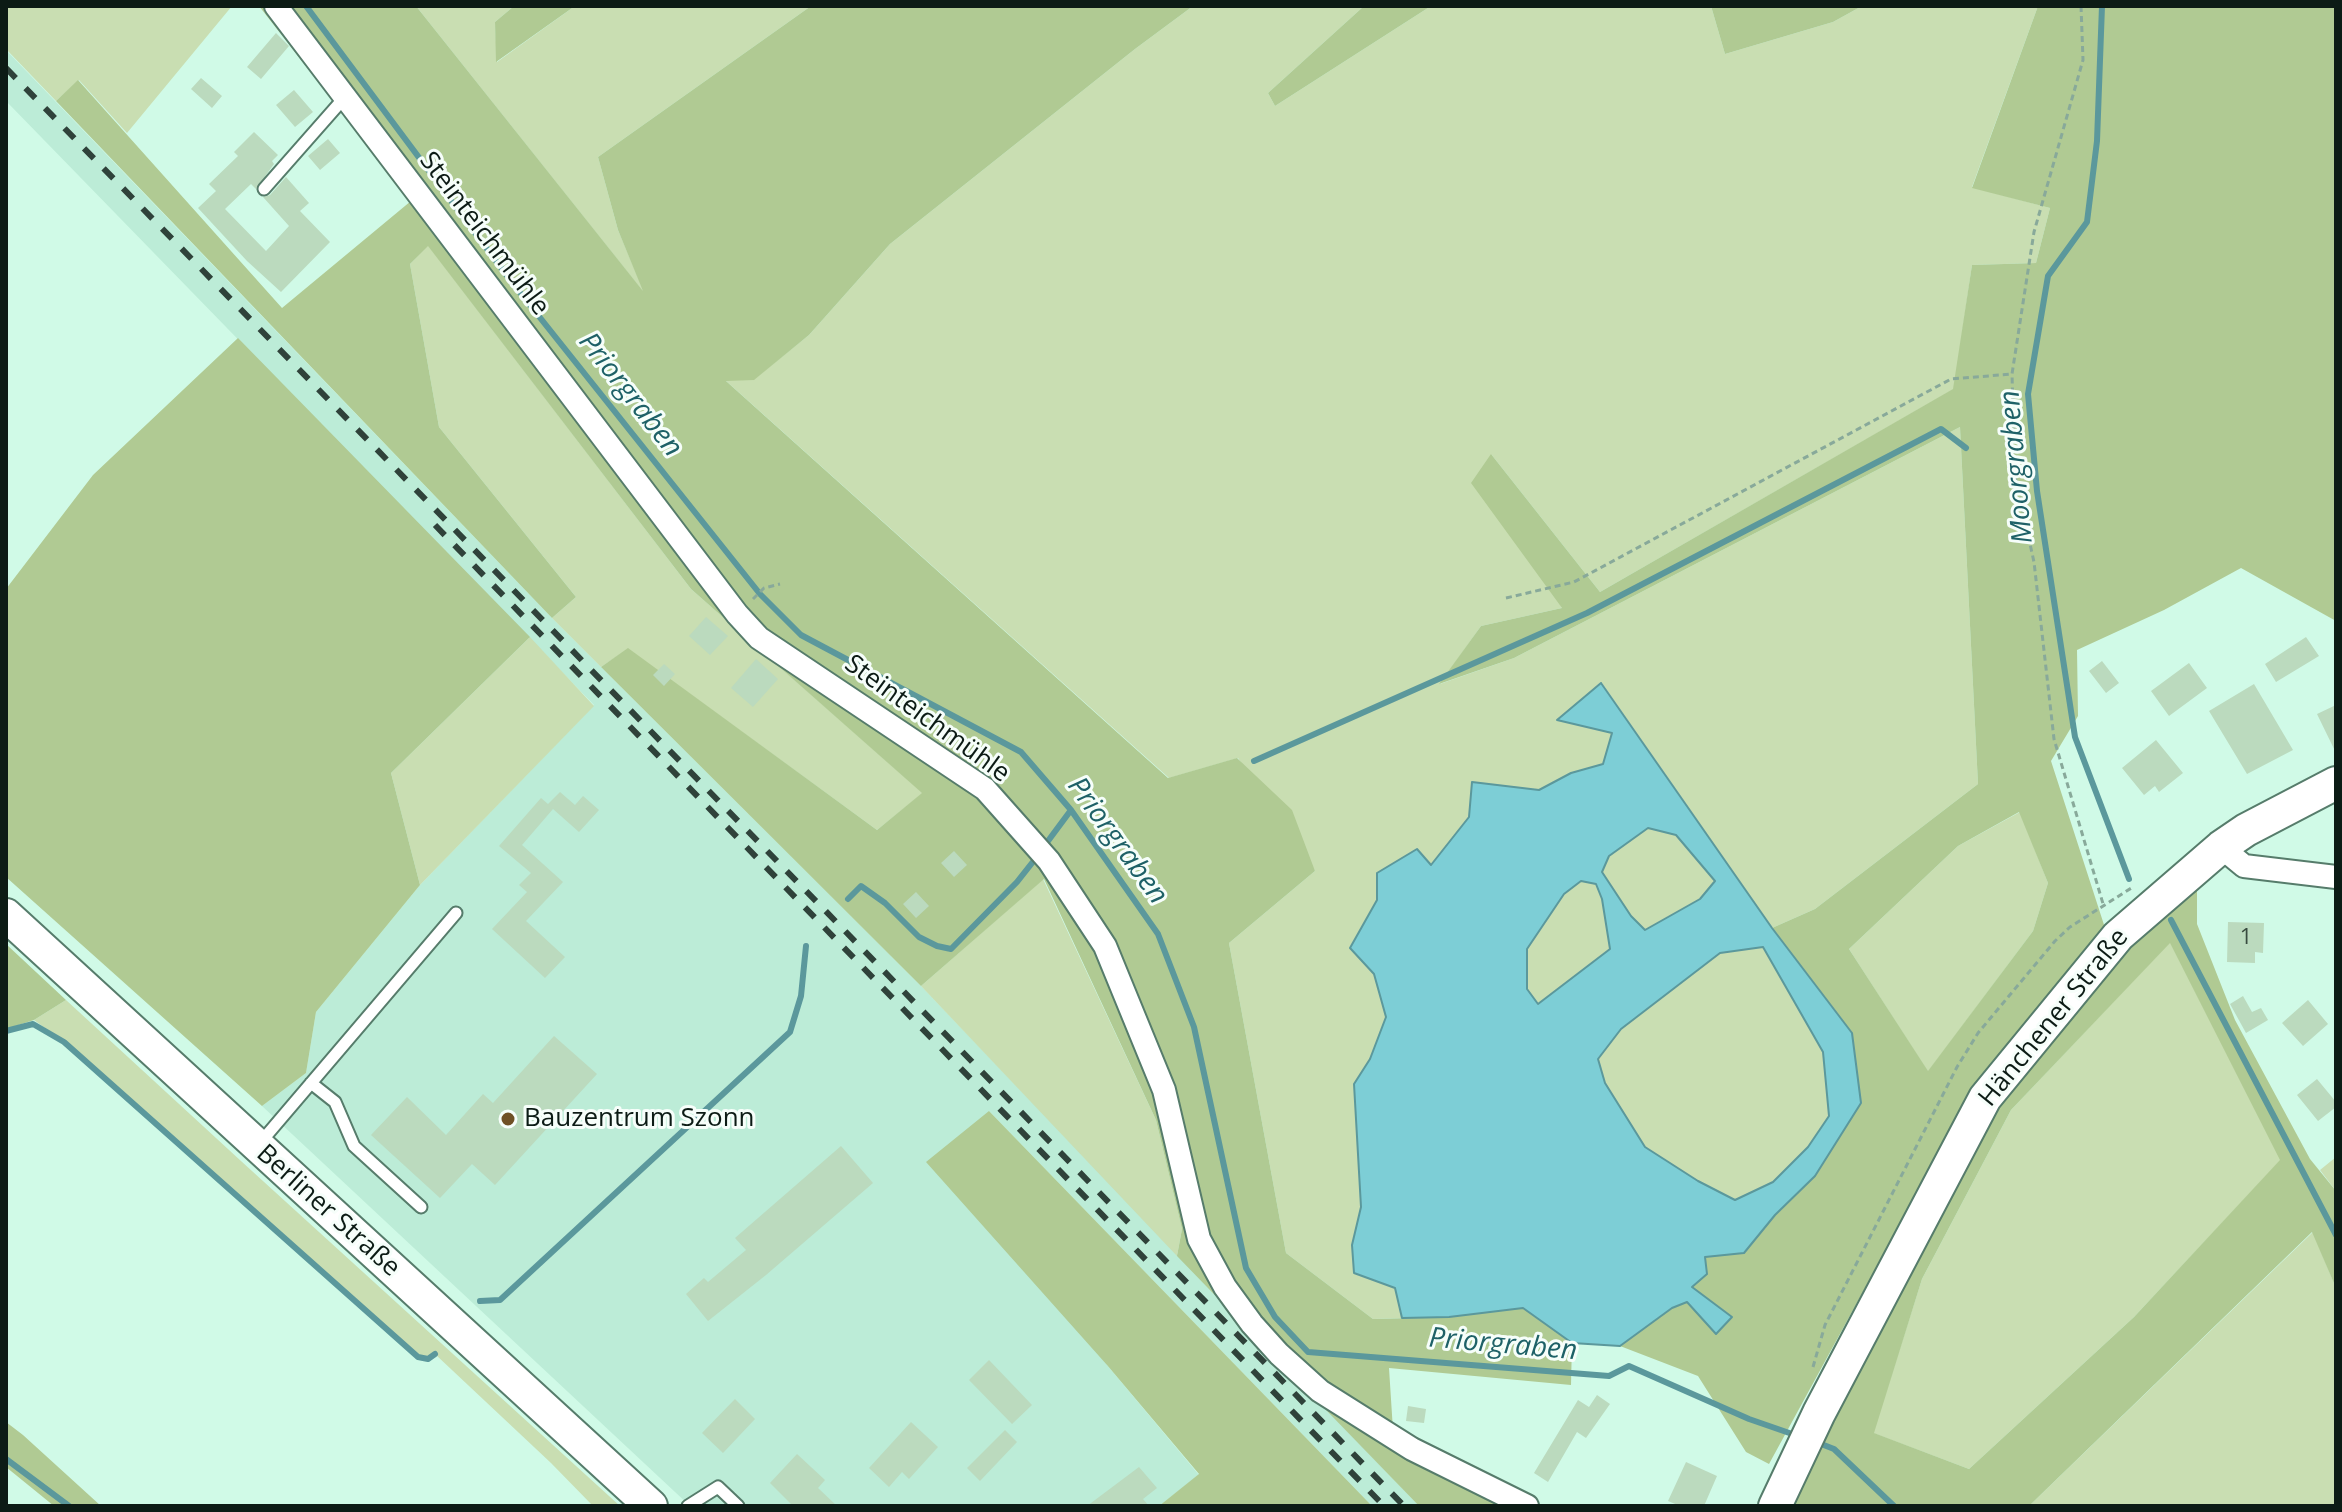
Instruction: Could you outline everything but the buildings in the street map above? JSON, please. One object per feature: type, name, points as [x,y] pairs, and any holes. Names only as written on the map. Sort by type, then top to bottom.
[{"type":"main road","name":"Hänchener Straße","points":[[1775,1506],[1812,1427],[1985,1098],[2118,936],[2221,847],[2257,824],[2336,783]]},
{"type":"main road","name":"Berliner Straße","points":[[6,915],[651,1506]]},
{"type":"street","name":"Steinteichmühle","points":[[276,6],[737,614],[759,638],[985,789],[1049,861],[1105,946],[1164,1090],[1199,1239],[1225,1287],[1252,1324],[1279,1354],[1320,1391],[1412,1449],[1527,1506]]},
{"type":"street","points":[[2221,847],[2244,866],[2336,877]]},
{"type":"lane","points":[[264,189],[345,97]]},
{"type":"lane","points":[[257,1146],[456,913]]},
{"type":"lane","points":[[311,1083],[335,1102],[354,1146],[421,1207]]},
{"type":"lane","points":[[688,1506],[718,1487],[738,1506]]},
{"type":"path","points":[[1810,1379],[1825,1325],[1971,1044],[2055,941],[2070,927],[2103,906],[2054,739],[2034,562],[2015,476],[2012,374],[2034,232],[2083,60],[2081,6]]},
{"type":"path","points":[[1506,598],[1574,582],[1951,379],[2012,374]]},
{"type":"path","points":[[751,601],[764,588],[780,584]]},
{"type":"shaded area","points":[[6,6],[232,6],[127,133],[79,80],[56,101],[6,49]]},
{"type":"shaded area","points":[[259,6],[416,6],[643,291],[618,230],[598,157],[811,6],[1193,6],[890,244],[809,335],[754,380],[726,381],[1168,778],[1237,758],[1292,810],[1315,871],[1229,943],[1286,1253],[1373,1319],[1449,1317],[1523,1308],[1572,1343],[1571,1385],[1389,1368],[1394,1446],[1517,1506],[1419,1506],[1177,1256],[1182,1229],[1156,1120],[1044,879],[921,986],[601,667],[628,648],[877,830],[922,793],[691,589],[428,246],[410,264],[439,427],[576,597],[552,618],[56,101],[78,80],[282,308],[411,201]]},
{"type":"shaded area","points":[[416,6],[514,6],[495,22],[497,62],[575,6],[811,6],[598,157],[618,230],[645,294]]},
{"type":"shaded area","points":[[514,6],[575,6],[496,62],[495,22]]},
{"type":"shaded area","points":[[1193,6],[1364,6],[1268,93],[1275,106],[1431,6],[1711,6],[1725,54],[1833,22],[1862,6],[2038,6],[1972,187],[2050,208],[2036,263],[1972,265],[1954,389],[1600,592],[1491,454],[1562,608],[1481,626],[1440,684],[1514,658],[1960,427],[1978,784],[1815,909],[1772,928],[1602,683],[1559,720],[1613,733],[1603,764],[1571,773],[1539,790],[1473,783],[1469,817],[1431,865],[1377,873],[1377,900],[1351,948],[1374,974],[1386,1017],[1370,1059],[1354,1085],[1361,1207],[1352,1245],[1395,1288],[1402,1318],[1373,1319],[1286,1253],[1229,943],[1315,871],[1238,758],[1169,778],[725,380],[754,379],[809,335],[890,244]]},
{"type":"shaded area","points":[[1364,6],[1431,6],[1275,106],[1268,93]]},
{"type":"shaded area","points":[[1711,6],[1862,6],[1833,22],[1725,54]]},
{"type":"shaded area","points":[[2038,6],[2336,6],[2336,621],[2241,568],[2164,610],[2077,650],[2078,716],[2051,761],[2106,931],[1973,1090],[1769,1464],[1746,1452],[1698,1376],[1620,1346],[1672,1308],[1687,1302],[1716,1333],[1691,1287],[1705,1257],[1744,1253],[1775,1215],[1815,1176],[1852,1033],[1772,928],[1815,909],[1978,784],[1960,427],[1514,658],[1439,684],[1481,626],[1562,608],[1471,483],[1491,454],[1600,592],[1953,389],[1972,265],[2036,263],[2050,208],[1972,188]],"holes":[[[2019,812],[2048,883],[2033,931],[1928,1071],[1849,949],[1958,846]]]},
{"type":"shaded area","points":[[6,50],[552,618],[921,986],[1419,1506],[1372,1506],[989,1111],[1107,1365],[1199,1475],[1159,1506],[690,1506],[262,1106],[306,1073],[316,1012],[420,885],[594,705],[6,101]]},
{"type":"shaded area","points":[[428,245],[691,589],[923,793],[877,830],[628,649],[601,667],[552,618],[576,597],[439,427],[410,264]]},
{"type":"shaded area","points":[[238,338],[530,637],[391,773],[420,885],[316,1012],[306,1073],[262,1106],[6,877],[6,589],[93,475]]},
{"type":"shaded area","points":[[530,637],[594,706],[420,885],[391,773]]},
{"type":"shaded area","points":[[2020,812],[2048,883],[2033,931],[1928,1072],[1849,949],[1958,846]]},
{"type":"shaded area","points":[[1648,828],[1676,835],[1715,881],[1701,899],[1645,930],[1631,916],[1602,872],[1609,856]]},
{"type":"shaded area","points":[[1043,879],[1156,1120],[1182,1229],[1177,1256],[921,986]]},
{"type":"shaded area","points":[[2197,879],[2197,924],[2235,1020],[2310,1159],[2336,1191],[2336,1288],[2312,1232],[2029,1506],[1793,1506],[1832,1418],[1994,1104],[2120,954]],"holes":[[[2170,943],[2280,1160],[2134,1317],[1969,1469],[1874,1433],[1922,1279],[2011,1110]]]},
{"type":"shaded area","points":[[1582,880],[1596,884],[1602,899],[1611,949],[1538,1005],[1527,990],[1527,949],[1564,894]]},
{"type":"shaded area","points":[[2170,942],[2281,1160],[2134,1317],[1969,1469],[1873,1433],[1922,1279],[2011,1110]]},
{"type":"shaded area","points":[[6,944],[66,1000],[34,1020],[6,1029]]},
{"type":"shaded area","points":[[1763,947],[1823,1052],[1829,1116],[1808,1147],[1773,1182],[1735,1200],[1698,1181],[1645,1147],[1605,1083],[1598,1059],[1621,1029],[1720,953]]},
{"type":"shaded area","points":[[66,1000],[620,1506],[593,1506],[436,1355],[428,1359],[418,1357],[64,1042],[34,1020]]},
{"type":"shaded area","points":[[989,1111],[1372,1506],[1159,1506],[1199,1474],[1107,1365],[926,1162]]},
{"type":"shaded area","points":[[2336,1157],[2336,1191],[2320,1170]]},
{"type":"shaded area","points":[[2313,1232],[2336,1288],[2336,1506],[2029,1506]]},
{"type":"shaded area","points":[[6,1422],[101,1506],[54,1506],[6,1467]]},
{"type":"water","points":[[1601,683],[1772,928],[1852,1033],[1861,1103],[1815,1176],[1775,1215],[1744,1253],[1705,1257],[1707,1274],[1692,1287],[1732,1317],[1716,1334],[1687,1302],[1672,1308],[1620,1346],[1572,1343],[1523,1308],[1449,1317],[1402,1318],[1395,1288],[1354,1273],[1352,1245],[1361,1207],[1354,1084],[1370,1059],[1386,1017],[1374,974],[1350,948],[1377,900],[1377,873],[1417,849],[1431,865],[1469,817],[1472,782],[1539,790],[1571,773],[1603,764],[1612,733],[1557,720]],"holes":[[[1648,828],[1676,835],[1715,881],[1700,899],[1645,930],[1631,916],[1602,872],[1609,856]],[[1581,881],[1596,884],[1602,899],[1610,949],[1538,1004],[1527,989],[1527,949],[1564,894]],[[1763,947],[1823,1052],[1829,1116],[1808,1147],[1773,1182],[1735,1200],[1698,1181],[1645,1147],[1605,1083],[1598,1059],[1621,1029],[1720,953]]]},
{"type":"waterway","name":"Priorgraben","points":[[306,6],[514,285],[760,594],[801,635],[1021,752],[1071,810],[1158,934],[1194,1027],[1246,1268],[1275,1317],[1308,1352],[1609,1376],[1629,1366],[1749,1419],[1798,1436]]},
{"type":"waterway","name":"Moorgraben","points":[[2102,6],[2097,141],[2087,222],[2048,276],[2028,394],[2037,491],[2075,737],[2129,879]]},
{"type":"waterway","points":[[1254,761],[1587,613],[1941,429],[1966,448]]},
{"type":"waterway","points":[[1048,841],[1071,810]]},
{"type":"waterway","points":[[848,899],[861,886],[885,903],[919,937],[951,949],[1032,863]]},
{"type":"waterway","name":"Moorgraben","points":[[2171,920],[2336,1235]]},
{"type":"waterway","points":[[480,1301],[500,1300],[790,1032],[801,996],[806,946]]},
{"type":"waterway","points":[[6,1031],[33,1024],[64,1042],[418,1357],[428,1359],[435,1354]]},
{"type":"waterway","name":"Priorgraben","points":[[1816,1442],[1834,1449],[1894,1506]]},
{"type":"waterway","points":[[6,1459],[69,1506]]},
{"type":"railway","points":[[6,68],[1404,1506]]},
{"type":"railway","points":[[435,525],[1384,1506]]},
{"type":"place","name":"Bauzentrum Szonn","points":[[508,1119]]}]
